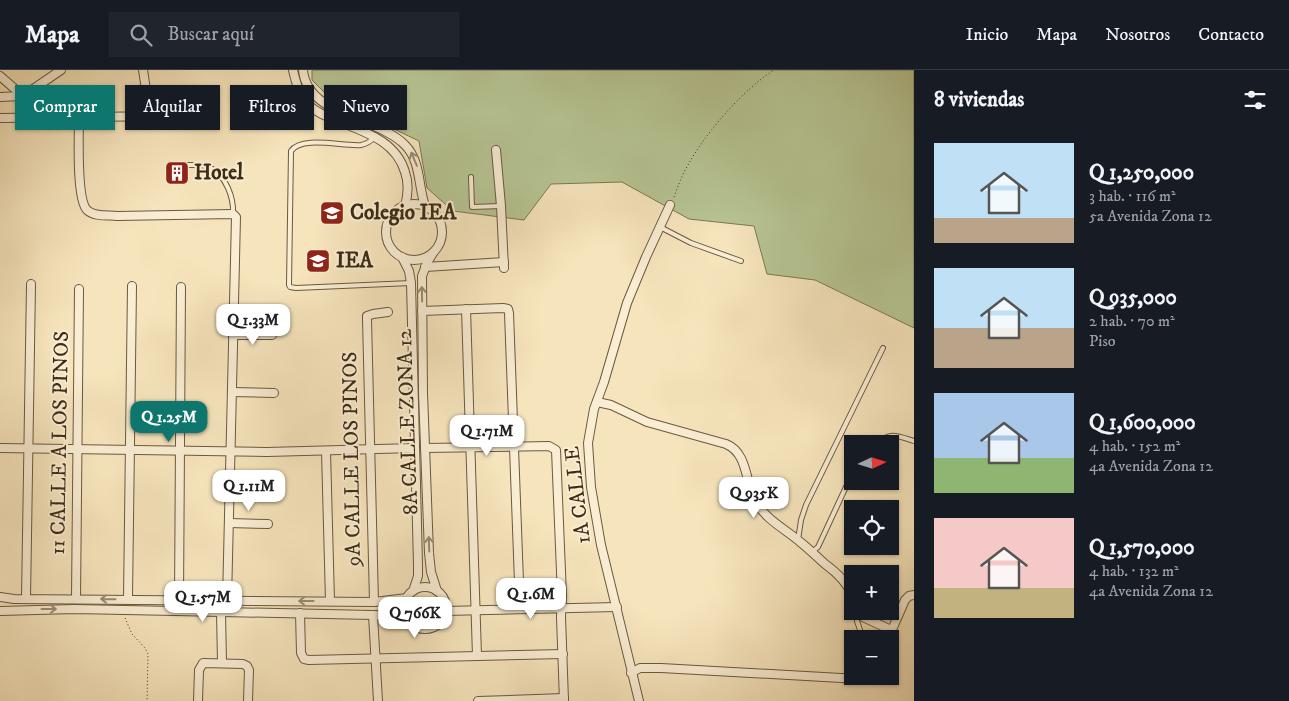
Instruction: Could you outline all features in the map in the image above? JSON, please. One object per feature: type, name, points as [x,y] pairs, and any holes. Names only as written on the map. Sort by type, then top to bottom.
[{"type":"street","points":[[39,85],[61,70]]},
{"type":"street","points":[[143,70],[145,85]]},
{"type":"street","points":[[292,70],[302,96],[312,108],[322,115],[375,137],[390,146],[396,153],[404,168],[408,184],[405,206]]},
{"type":"street","points":[[303,70],[308,87],[321,101],[338,111],[385,131],[405,145],[410,151],[417,167],[420,190],[425,206]]},
{"type":"street","points":[[0,76],[15,89]]},
{"type":"street","points":[[0,97],[15,96]]},
{"type":"street","points":[[0,118],[15,118]]},
{"type":"street","points":[[79,130],[80,192],[83,204],[90,212],[117,216],[233,214],[237,221],[227,600]]},
{"type":"street","points":[[425,267],[504,265],[496,150]]},
{"type":"street","points":[[419,204],[425,206],[436,214],[440,222],[442,230],[438,246],[433,253],[418,260],[402,258],[390,246],[386,231],[392,215],[405,206],[419,204]]},
{"type":"street","name":"1A CALLE","points":[[639,701],[601,545],[589,470],[589,432],[626,303],[670,205]]},
{"type":"street","name":"8A CALLE ZONA 12","points":[[433,253],[422,276],[422,311],[430,562],[437,591]]},
{"type":"street","name":"8A CALLE ZONA 12","points":[[402,258],[409,271],[411,283],[418,565],[418,576],[413,591]]},
{"type":"street","points":[[26,599],[31,284]]},
{"type":"street","points":[[128,599],[132,286]]},
{"type":"street","points":[[178,600],[182,287]]},
{"type":"street","name":"11 CALLE A LOS PINOS","points":[[76,598],[79,289]]},
{"type":"street","points":[[422,311],[503,308],[508,309],[510,315],[520,609]]},
{"type":"street","points":[[466,309],[478,656]]},
{"type":"street","name":"9A CALLE LOS PINOS","points":[[374,602],[367,316],[388,312]]},
{"type":"street","points":[[234,335],[272,335]]},
{"type":"street","points":[[232,392],[274,393]]},
{"type":"street","points":[[597,402],[612,405],[647,422],[732,447],[740,455],[750,492],[760,509],[771,521],[798,540],[844,581]]},
{"type":"street","points":[[425,448],[549,446],[555,448],[558,458],[564,700],[478,701]]},
{"type":"street","points":[[0,448],[230,452],[415,448]]},
{"type":"street","points":[[326,450],[330,601]]},
{"type":"street","points":[[229,523],[268,524]]},
{"type":"street","points":[[425,588],[437,591],[444,600],[445,611],[440,623],[428,629],[415,627],[406,618],[404,604],[407,598],[413,591],[425,588]]},
{"type":"street","points":[[869,620],[891,630],[904,600],[914,595]]},
{"type":"street","points":[[0,597],[26,599],[374,602],[407,598]]},
{"type":"street","points":[[445,611],[617,607]]},
{"type":"street","points":[[0,611],[122,610],[300,613],[406,618]]},
{"type":"street","points":[[222,612],[222,663]]},
{"type":"street","points":[[300,613],[301,653],[304,659],[309,660],[563,654]]},
{"type":"street","points":[[373,615],[378,701]]},
{"type":"street","points":[[198,701],[199,670],[203,663],[244,664],[247,666],[249,670],[248,701]]},
{"type":"street","points":[[631,673],[640,668],[654,668],[844,678]]},
{"type":"lane","points":[[375,137],[362,145],[302,144],[294,147],[291,152],[289,285],[296,288],[411,283]]},
{"type":"lane","points":[[185,165],[203,165],[216,172],[222,178],[232,197],[233,214]]},
{"type":"lane","points":[[471,177],[472,207],[501,206]]},
{"type":"lane","points":[[660,227],[691,243],[741,261]]},
{"type":"lane","points":[[798,540],[801,520],[806,505],[883,348]]},
{"type":"lane","points":[[899,437],[914,441]]},
{"type":"lane","points":[[812,552],[818,547],[845,490]]},
{"type":"path","points":[[670,205],[688,164],[710,133],[753,84],[774,70]]},
{"type":"path","points":[[122,610],[132,634],[148,654],[148,701]]},
{"type":"green space","points":[[312,70],[914,70],[914,328],[815,280],[767,274],[754,226],[689,219],[622,182],[551,184],[524,220],[453,211],[427,188],[419,141],[396,130],[407,130],[407,85],[324,85],[324,92],[312,80]]},
{"type":"place","name":"Hotel","points":[[177,173]]},
{"type":"place","name":"Colegio IEA","points":[[332,213]]},
{"type":"place","name":"IEA","points":[[318,261]]}]
